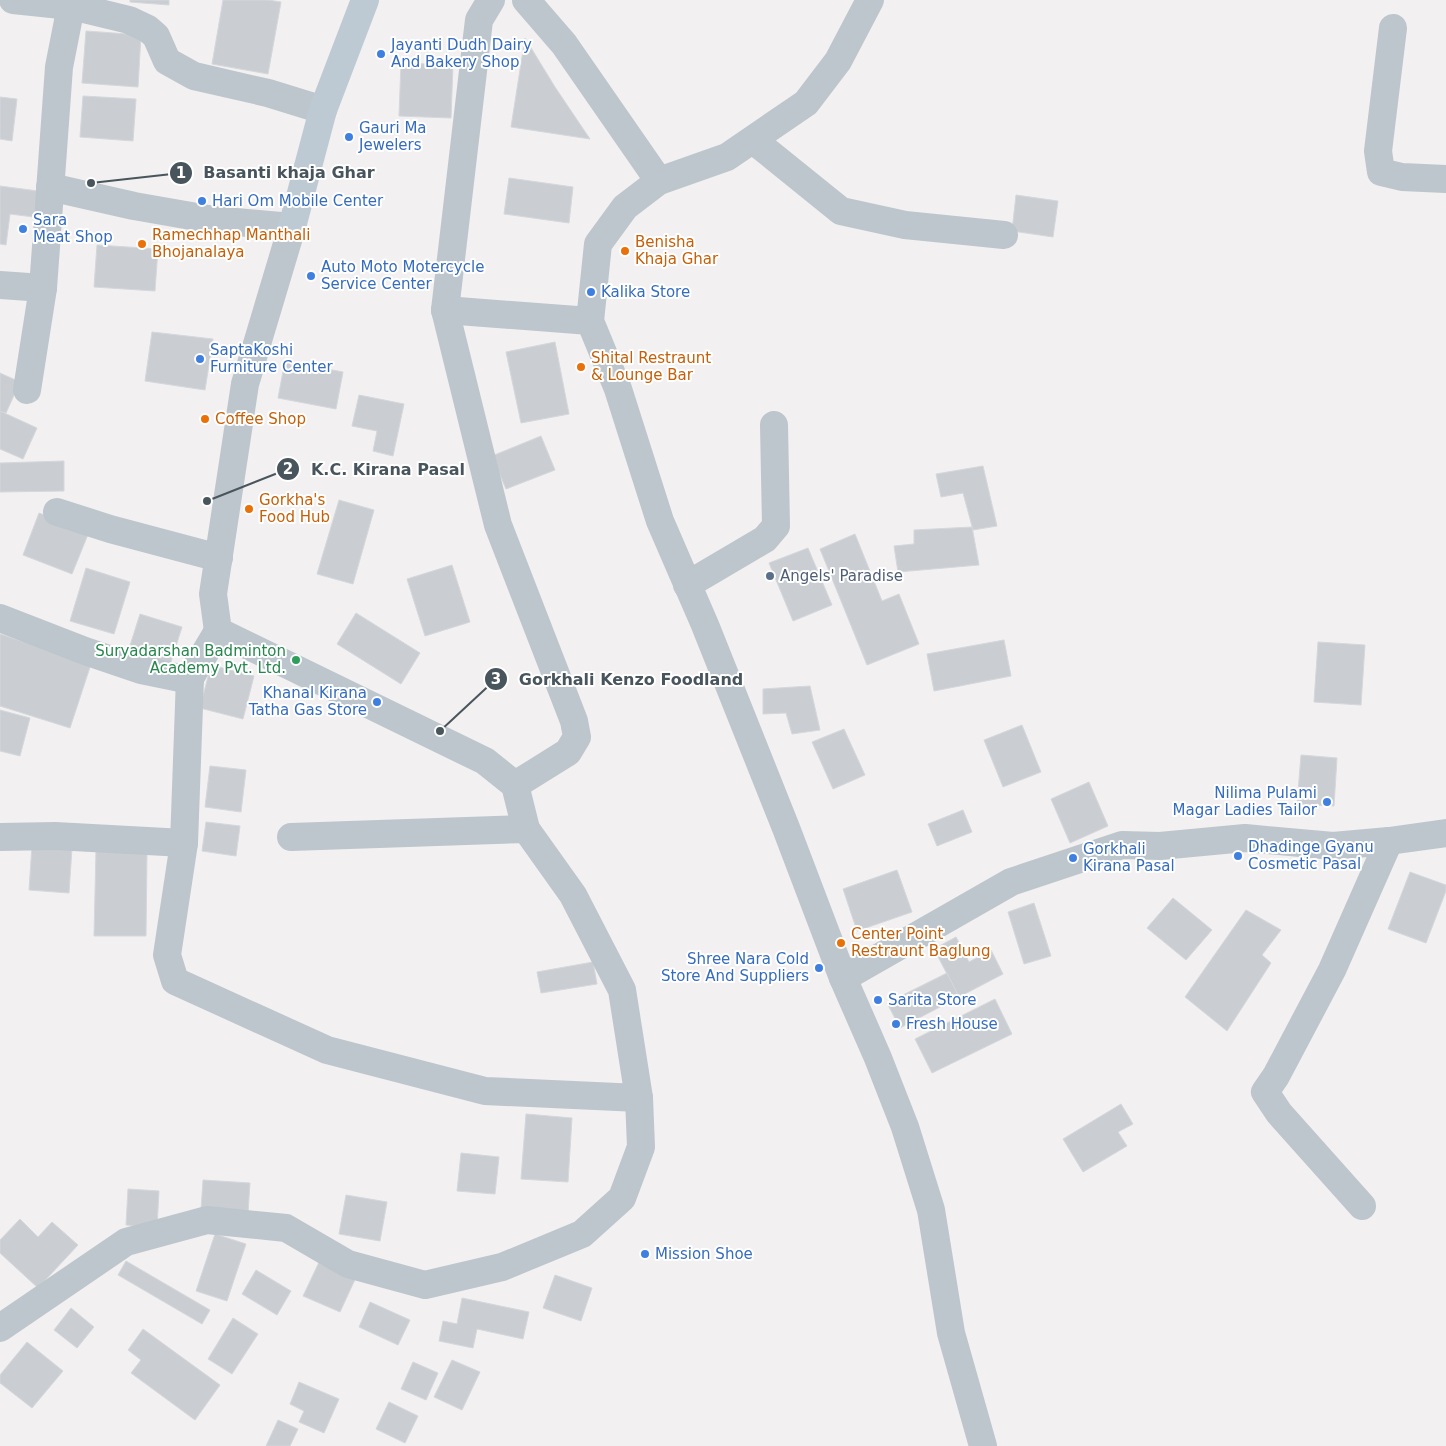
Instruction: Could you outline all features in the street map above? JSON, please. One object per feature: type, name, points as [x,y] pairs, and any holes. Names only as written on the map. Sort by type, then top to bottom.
[{"type":"street","points":[[13,0],[71,6],[129,20],[148,29],[156,36],[166,60],[194,76],[268,93],[323,110]]},
{"type":"street","points":[[365,0],[323,110],[292,227],[245,384],[213,594],[218,631],[190,678],[184,843],[167,956],[175,981],[327,1050],[485,1091],[639,1098]]},
{"type":"street","points":[[492,0],[479,20],[445,310],[498,524],[574,721],[577,738],[568,752],[515,785]]},
{"type":"street","points":[[526,0],[564,44],[659,181]]},
{"type":"street","points":[[870,0],[838,60],[806,103],[727,158],[659,181],[625,206],[598,244],[590,321],[618,389],[660,521],[783,819],[843,978],[902,1118],[931,1210],[951,1333],[983,1446]]},
{"type":"street","points":[[27,390],[43,288],[59,67],[71,6]]},
{"type":"street","points":[[1393,28],[1378,151],[1381,172],[1402,177],[1446,179]]},
{"type":"street","points":[[753,140],[841,211],[905,224],[1004,234]]},
{"type":"street","points":[[50,187],[134,206],[214,220],[292,227]]},
{"type":"street","points":[[0,285],[43,288]]},
{"type":"street","points":[[445,310],[590,321]]},
{"type":"street","points":[[688,585],[765,539],[776,526],[774,425]]},
{"type":"street","points":[[57,512],[118,531],[219,558]]},
{"type":"street","points":[[0,618],[85,651],[141,670],[190,680]]},
{"type":"street","points":[[0,1328],[126,1242],[207,1220],[286,1228],[348,1264],[425,1285],[502,1266],[582,1234],[622,1198],[641,1148],[639,1098],[622,990],[573,894],[526,829],[515,785],[485,761],[218,631]]},
{"type":"street","points":[[291,837],[526,829]]},
{"type":"street","points":[[843,978],[1011,882],[1122,845],[1160,846],[1245,838],[1333,846],[1446,833]]},
{"type":"street","points":[[0,837],[55,836],[184,843]]},
{"type":"street","points":[[1362,1206],[1278,1113],[1265,1092],[1276,1076],[1332,970],[1389,841]]},
{"type":"building","points":[[130,0],[169,0],[169,5],[130,2]]},
{"type":"building","points":[[223,0],[268,0],[281,2],[268,74],[212,64]]},
{"type":"building","points":[[86,31],[141,35],[138,87],[82,83]]},
{"type":"building","points":[[525,38],[555,87],[590,139],[511,127]]},
{"type":"building","points":[[401,63],[453,65],[451,118],[399,116]]},
{"type":"building","points":[[83,96],[136,99],[133,141],[80,137]]},
{"type":"building","points":[[0,97],[17,99],[12,141],[0,139]]},
{"type":"building","points":[[509,178],[573,187],[569,223],[504,214]]},
{"type":"building","points":[[0,186],[38,191],[34,217],[10,214],[6,245],[0,244]]},
{"type":"building","points":[[1016,195],[1058,201],[1053,237],[1012,231]]},
{"type":"building","points":[[97,245],[158,249],[155,291],[94,287]]},
{"type":"building","points":[[152,332],[213,339],[205,390],[145,381]]},
{"type":"building","points":[[555,342],[569,414],[521,423],[506,352]]},
{"type":"building","points":[[285,361],[343,372],[336,409],[278,398]]},
{"type":"building","points":[[0,373],[20,382],[6,413],[0,411]]},
{"type":"building","points":[[359,395],[404,404],[393,456],[373,451],[377,431],[352,426]]},
{"type":"building","points":[[0,411],[37,428],[23,459],[0,449]]},
{"type":"building","points":[[541,436],[555,470],[506,489],[492,456]]},
{"type":"building","points":[[64,461],[64,491],[0,492],[0,463]]},
{"type":"building","points":[[983,466],[997,526],[973,530],[963,493],[941,497],[936,474]]},
{"type":"building","points":[[339,500],[374,510],[353,584],[317,574]]},
{"type":"building","points":[[39,513],[89,532],[72,574],[23,555]]},
{"type":"building","points":[[972,527],[979,565],[898,572],[894,546],[914,544],[914,530]]},
{"type":"building","points":[[855,534],[882,601],[899,594],[919,644],[867,665],[820,549]]},
{"type":"building","points":[[808,548],[832,605],[793,621],[769,563]]},
{"type":"building","points":[[452,565],[470,622],[425,636],[407,579]]},
{"type":"building","points":[[86,568],[130,582],[114,634],[70,621]]},
{"type":"building","points":[[356,613],[420,653],[401,684],[337,644]]},
{"type":"building","points":[[140,614],[182,627],[169,668],[127,655]]},
{"type":"building","points":[[0,634],[91,664],[70,728],[0,706]]},
{"type":"building","points":[[1004,640],[1011,676],[934,691],[927,654]]},
{"type":"building","points":[[1318,642],[1365,645],[1361,705],[1314,702]]},
{"type":"building","points":[[211,665],[254,676],[243,719],[200,708]]},
{"type":"building","points":[[810,686],[820,730],[792,734],[786,713],[763,714],[763,689]]},
{"type":"building","points":[[0,710],[30,718],[20,756],[0,751]]},
{"type":"building","points":[[1022,725],[1041,772],[1003,787],[984,740]]},
{"type":"building","points":[[844,729],[865,775],[833,789],[812,742]]},
{"type":"building","points":[[1301,755],[1337,758],[1334,806],[1297,804]]},
{"type":"building","points":[[210,766],[246,770],[241,812],[205,807]]},
{"type":"building","points":[[1089,782],[1108,826],[1070,843],[1051,799]]},
{"type":"building","points":[[963,810],[972,832],[937,846],[928,824]]},
{"type":"building","points":[[206,822],[240,826],[236,856],[202,851]]},
{"type":"building","points":[[32,845],[72,848],[69,893],[29,890]]},
{"type":"building","points":[[96,850],[147,851],[146,936],[94,936]]},
{"type":"building","points":[[897,870],[912,912],[857,931],[843,889]]},
{"type":"building","points":[[1410,872],[1446,885],[1446,891],[1426,943],[1388,929]]},
{"type":"building","points":[[1173,898],[1212,930],[1186,960],[1147,928]]},
{"type":"building","points":[[1034,903],[1051,956],[1024,964],[1008,912]]},
{"type":"building","points":[[1246,910],[1281,930],[1262,955],[1271,963],[1227,1031],[1185,997]]},
{"type":"building","points":[[956,937],[969,962],[991,950],[1003,974],[959,997],[934,949]]},
{"type":"building","points":[[593,962],[597,984],[541,993],[537,972]]},
{"type":"building","points":[[947,973],[959,997],[900,1028],[887,1003]]},
{"type":"building","points":[[995,999],[1012,1034],[932,1073],[915,1039]]},
{"type":"building","points":[[1121,1104],[1133,1124],[1118,1132],[1127,1146],[1083,1172],[1063,1139]]},
{"type":"building","points":[[526,1114],[572,1118],[568,1182],[521,1179]]},
{"type":"building","points":[[461,1153],[499,1157],[495,1194],[457,1191]]},
{"type":"building","points":[[203,1180],[250,1183],[248,1213],[201,1210]]},
{"type":"building","points":[[128,1189],[159,1191],[157,1227],[126,1225]]},
{"type":"building","points":[[346,1195],[387,1202],[380,1241],[339,1234]]},
{"type":"building","points":[[20,1219],[38,1237],[52,1222],[78,1245],[38,1288],[0,1253],[0,1240]]},
{"type":"building","points":[[215,1234],[246,1244],[227,1301],[196,1291]]},
{"type":"building","points":[[322,1256],[358,1273],[340,1312],[303,1296]]},
{"type":"building","points":[[126,1261],[210,1310],[202,1324],[118,1275]]},
{"type":"building","points":[[256,1270],[291,1291],[277,1315],[242,1294]]},
{"type":"building","points":[[555,1275],[592,1288],[581,1321],[543,1308]]},
{"type":"building","points":[[462,1298],[529,1312],[523,1339],[477,1329],[473,1348],[439,1341],[443,1321],[457,1324]]},
{"type":"building","points":[[370,1302],[410,1320],[398,1345],[359,1327]]},
{"type":"building","points":[[71,1308],[94,1327],[77,1348],[54,1330]]},
{"type":"building","points":[[233,1318],[258,1334],[232,1374],[208,1359]]},
{"type":"building","points":[[143,1329],[220,1385],[195,1420],[131,1373],[141,1360],[128,1350]]},
{"type":"building","points":[[27,1342],[63,1371],[32,1408],[0,1383],[0,1375]]},
{"type":"building","points":[[452,1360],[480,1372],[462,1410],[434,1397]]},
{"type":"building","points":[[413,1362],[438,1373],[426,1400],[401,1389]]},
{"type":"building","points":[[299,1382],[339,1399],[324,1433],[299,1422],[304,1411],[290,1404]]},
{"type":"building","points":[[389,1402],[418,1416],[405,1443],[376,1429]]},
{"type":"building","points":[[278,1420],[298,1429],[290,1446],[266,1446]]},
{"type":"place","name":"Jayanti Dudh Dairy And Bakery Shop","points":[[381,54]]},
{"type":"place","name":"Gauri Ma Jewelers","points":[[349,137]]},
{"type":"place","name":"Basanti khaja Ghar","points":[[91,183]]},
{"type":"place","name":"Hari Om Mobile Center","points":[[202,201]]},
{"type":"place","name":"Sara Meat Shop","points":[[23,229]]},
{"type":"place","name":"Ramechhap Manthali Bhojanalaya","points":[[142,244]]},
{"type":"place","name":"Benisha Khaja Ghar","points":[[625,251]]},
{"type":"place","name":"Auto Moto Motercycle Service Center","points":[[311,276]]},
{"type":"place","name":"Kalika Store","points":[[591,292]]},
{"type":"place","name":"SaptaKoshi Furniture Center","points":[[200,359]]},
{"type":"place","name":"Shital Restraunt & Lounge Bar","points":[[581,367]]},
{"type":"place","name":"Coffee Shop","points":[[205,419]]},
{"type":"place","name":"K.C. Kirana Pasal","points":[[207,501]]},
{"type":"place","name":"Gorkha's Food Hub","points":[[249,509]]},
{"type":"place","name":"Angels' Paradise","points":[[770,576]]},
{"type":"place","name":"Suryadarshan Badminton Academy Pvt. Ltd.","points":[[296,660]]},
{"type":"place","name":"Khanal Kirana Tatha Gas Store","points":[[377,702]]},
{"type":"place","name":"Gorkhali Kenzo Foodland","points":[[440,731]]},
{"type":"place","name":"Nilima Pulami Magar Ladies Tailor","points":[[1327,802]]},
{"type":"place","name":"Dhadinge Gyanu Cosmetic Pasal","points":[[1238,856]]},
{"type":"place","name":"Gorkhali Kirana Pasal","points":[[1073,858]]},
{"type":"place","name":"Center Point Restraunt Baglung","points":[[841,943]]},
{"type":"place","name":"Shree Nara Cold Store And Suppliers","points":[[819,968]]},
{"type":"place","name":"Sarita Store","points":[[878,1000]]},
{"type":"place","name":"Fresh House","points":[[896,1024]]},
{"type":"place","name":"Mission Shoe","points":[[645,1254]]}]
